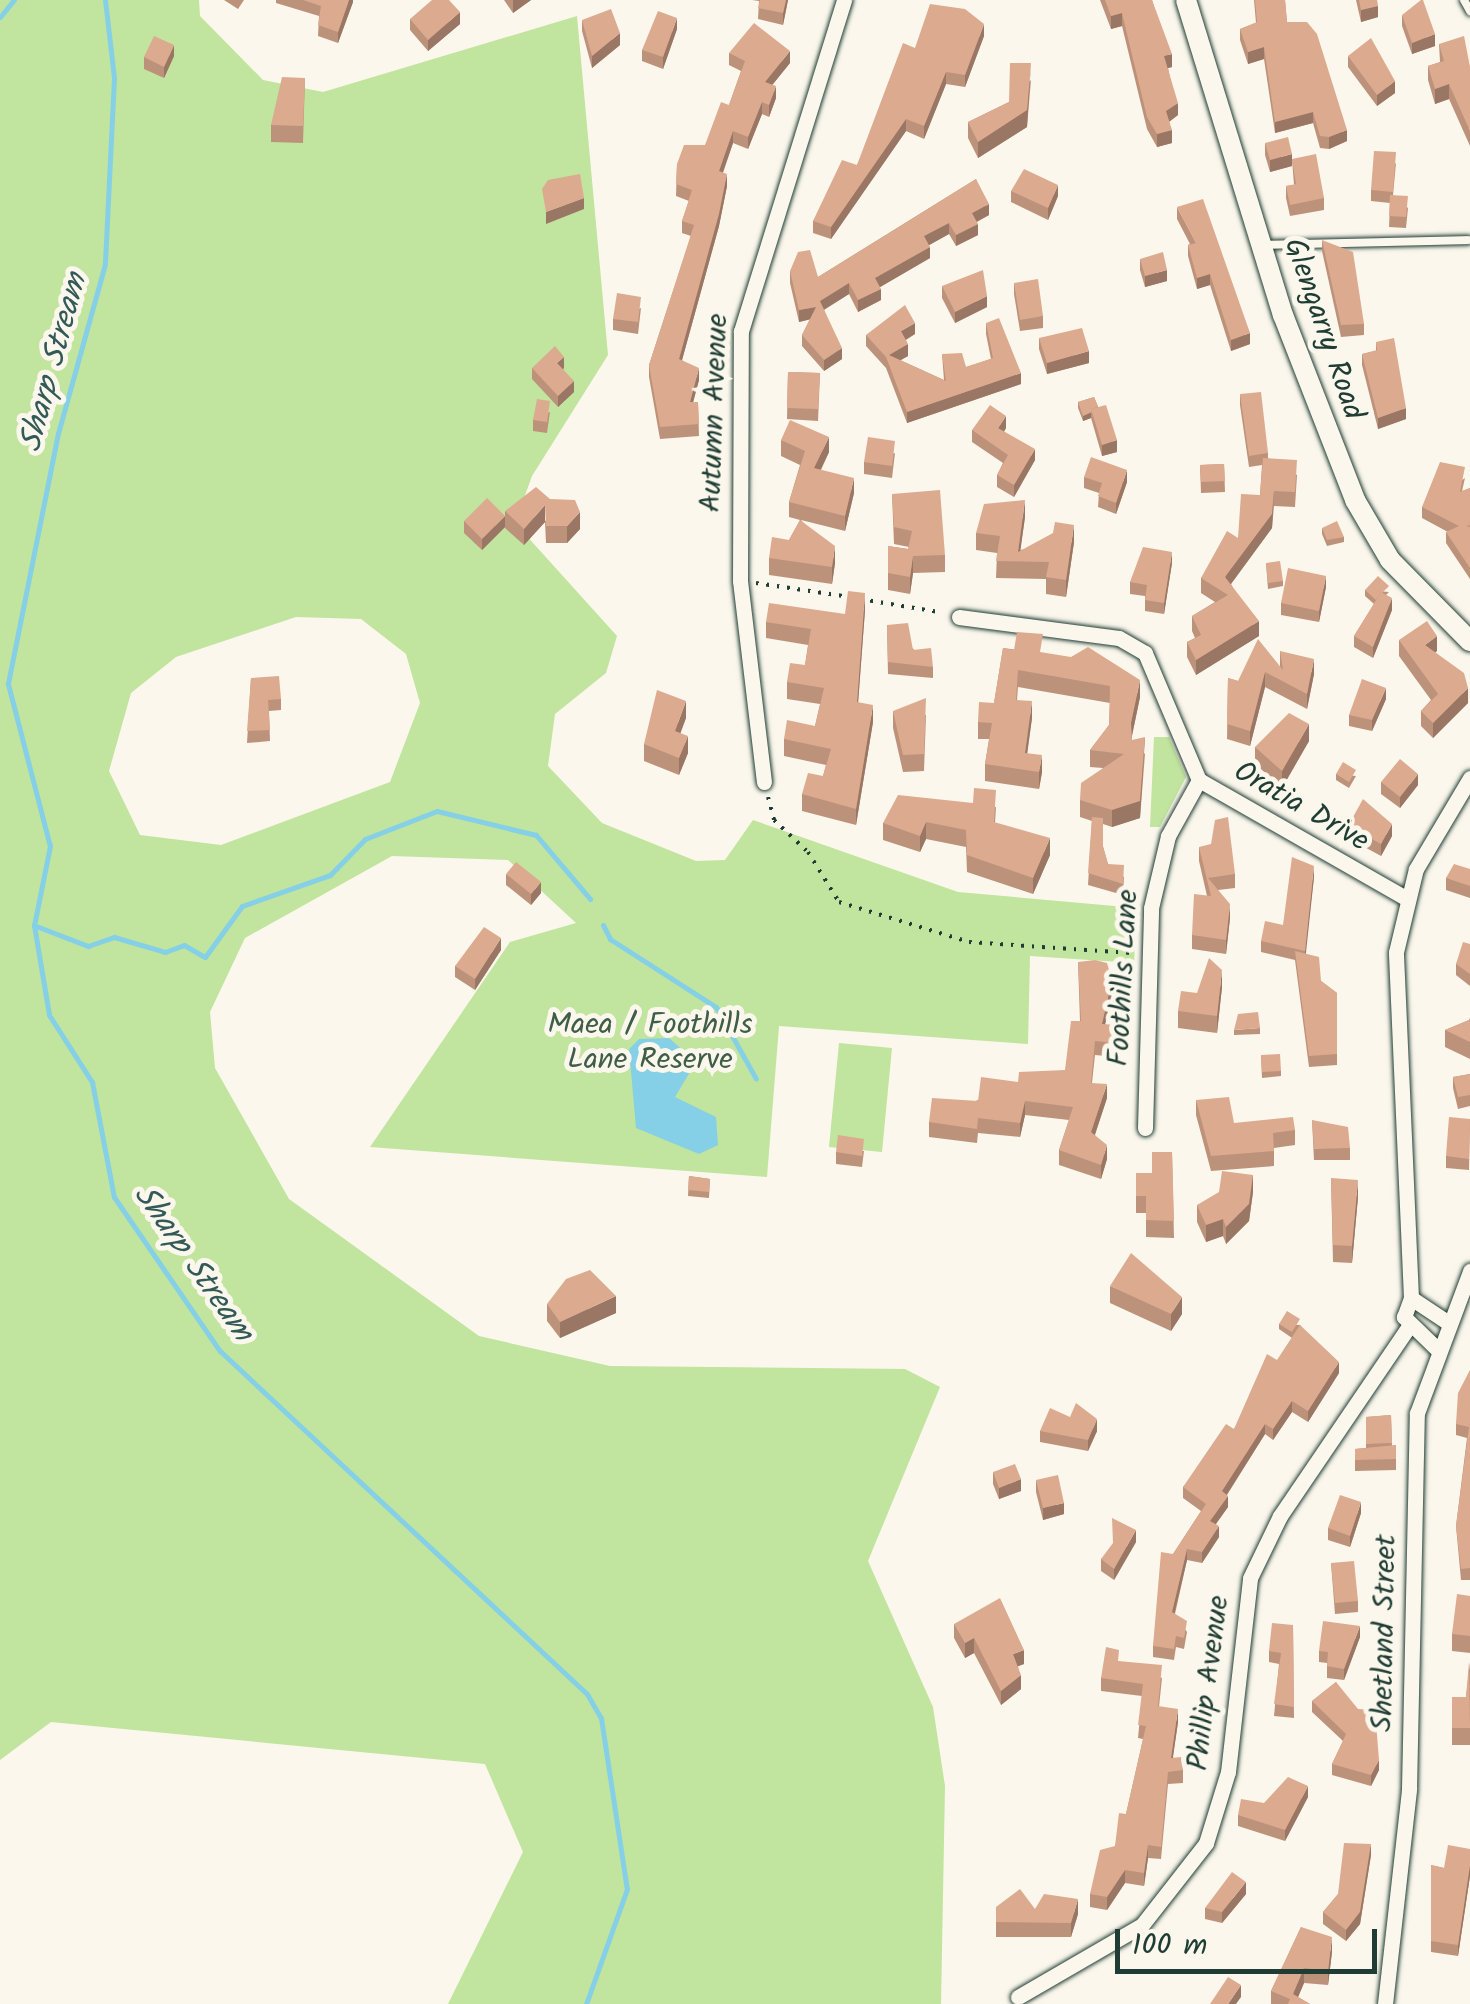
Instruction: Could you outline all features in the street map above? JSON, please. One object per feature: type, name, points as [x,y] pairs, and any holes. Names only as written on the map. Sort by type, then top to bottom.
[{"type":"main road","name":"Glengarry Road","points":[[1186,0],[1262,246],[1368,524],[1470,641]]},
{"type":"street","name":"Autumn Avenue","points":[[764,782],[740,581],[740,331],[844,0]]},
{"type":"street","name":"Oratia Drive","points":[[960,617],[1119,638],[1145,653],[1198,780],[1404,898]]},
{"type":"street","points":[[1436,1348],[1409,1326],[1396,952],[1404,898],[1470,778]]},
{"type":"street","name":"Foothills Lane","points":[[1144,1128],[1150,908],[1179,806],[1198,780]]},
{"type":"street","name":"Shetland Street","points":[[1385,2004],[1409,1789],[1418,1413],[1436,1348],[1470,1271]]},
{"type":"street","points":[[1411,1298],[1448,1322]]},
{"type":"street","name":"Phillip Avenue","points":[[1018,1996],[1142,1926],[1206,1842],[1228,1772],[1250,1578],[1280,1516],[1409,1326]]},
{"type":"lane","points":[[1464,0],[1470,10]]},
{"type":"lane","points":[[1262,246],[1468,240]]},
{"type":"path","points":[[746,582],[939,612]]},
{"type":"path","points":[[764,782],[774,820],[808,852],[839,902],[969,942],[1138,953]]},
{"type":"green space","name":"Maea / Foothills Lane Reserve","points":[[0,0],[199,0],[200,16],[263,80],[323,92],[577,16],[608,355],[532,476],[515,523],[617,636],[606,673],[555,714],[548,766],[602,823],[696,861],[725,860],[753,820],[958,892],[1137,908],[1134,963],[1030,956],[1028,1044],[779,1026],[767,1177],[370,1147],[510,942],[576,923],[508,860],[392,856],[245,938],[210,1012],[215,1068],[289,1199],[479,1336],[610,1366],[905,1369],[940,1387],[868,1561],[933,1707],[945,1786],[941,2004],[448,2004],[523,1852],[485,1764],[51,1722],[0,1760]],"holes":[[[296,617],[361,619],[406,654],[420,703],[390,782],[221,845],[140,835],[109,771],[131,693],[176,657]]]},
{"type":"green space","points":[[1154,737],[1169,737],[1186,777],[1160,827],[1150,827]]},
{"type":"green space","points":[[839,1043],[892,1048],[882,1152],[829,1147]]},
{"type":"water","points":[[669,1038],[696,1062],[675,1097],[716,1117],[718,1145],[699,1154],[636,1128],[629,1049],[639,1039]]},
{"type":"building","points":[[303,0],[349,0],[338,32],[318,25],[321,6]]},
{"type":"building","points":[[432,0],[449,0],[460,12],[428,40],[410,19]]},
{"type":"building","points":[[760,0],[786,0],[783,13],[758,8]]},
{"type":"building","points":[[1105,0],[1152,0],[1172,54],[1164,56],[1178,103],[1166,111],[1172,130],[1157,134],[1147,117],[1122,13],[1111,16]]},
{"type":"building","points":[[1255,0],[1285,0],[1287,22],[1307,22],[1317,34],[1347,130],[1320,136],[1313,112],[1275,122],[1264,47],[1248,52],[1240,29],[1257,22]]},
{"type":"building","points":[[1359,0],[1377,0],[1378,6],[1361,10]]},
{"type":"building","points":[[1421,0],[1435,34],[1412,43],[1402,15]]},
{"type":"building","points":[[930,4],[965,9],[984,24],[965,75],[946,72],[924,126],[906,119],[831,227],[813,221],[842,160],[857,165],[903,43],[915,48]]},
{"type":"building","points":[[611,9],[620,33],[592,56],[582,20]]},
{"type":"building","points":[[658,11],[677,18],[663,57],[642,50]]},
{"type":"building","points":[[754,23],[790,51],[765,82],[776,86],[769,105],[762,102],[748,137],[733,131],[719,171],[727,174],[719,214],[679,359],[699,368],[690,402],[698,402],[699,424],[660,427],[649,365],[694,225],[682,221],[692,190],[676,184],[677,164],[684,145],[705,145],[721,102],[729,105],[745,61],[729,53]]},
{"type":"building","points":[[154,36],[174,45],[164,67],[144,57]]},
{"type":"building","points":[[1464,36],[1470,67],[1470,131],[1449,84],[1435,89],[1428,66],[1444,61],[1439,44]]},
{"type":"building","points":[[1371,38],[1395,81],[1377,95],[1348,56]]},
{"type":"building","points":[[1010,63],[1031,63],[1027,110],[978,142],[968,122],[1009,102]]},
{"type":"building","points":[[282,77],[305,78],[303,126],[271,125]]},
{"type":"building","points":[[1288,137],[1292,154],[1270,160],[1265,143]]},
{"type":"building","points":[[1374,151],[1396,152],[1393,192],[1371,190]]},
{"type":"building","points":[[1316,154],[1324,198],[1290,205],[1286,186],[1296,184],[1292,159]]},
{"type":"building","points":[[1024,169],[1058,185],[1048,208],[1011,191]]},
{"type":"building","points":[[580,174],[584,198],[546,212],[542,189],[548,180]]},
{"type":"building","points":[[976,179],[989,204],[972,213],[978,224],[956,235],[949,223],[924,236],[930,247],[875,278],[881,289],[858,300],[849,283],[820,301],[842,348],[824,360],[802,335],[816,307],[799,310],[790,271],[798,252],[810,250],[818,277]]},
{"type":"building","points":[[1390,195],[1408,196],[1406,217],[1389,216]]},
{"type":"building","points":[[1203,199],[1250,333],[1231,340],[1210,274],[1197,278],[1188,245],[1196,243],[1177,207]]},
{"type":"building","points":[[1322,240],[1353,252],[1364,324],[1341,325]]},
{"type":"building","points":[[1163,252],[1167,270],[1145,276],[1140,259]]},
{"type":"building","points":[[983,270],[987,296],[955,312],[942,286]]},
{"type":"building","points":[[1038,279],[1043,316],[1020,320],[1014,283]]},
{"type":"building","points":[[617,293],[641,297],[638,322],[613,319]]},
{"type":"building","points":[[905,305],[915,323],[901,331],[908,344],[889,355],[946,381],[942,354],[962,353],[966,367],[993,358],[986,323],[999,318],[1021,373],[907,412],[886,357],[866,335]]},
{"type":"building","points":[[1082,328],[1089,351],[1047,363],[1039,338]]},
{"type":"building","points":[[1394,338],[1406,408],[1378,418],[1362,354],[1377,350],[1376,342]]},
{"type":"building","points":[[555,346],[564,357],[557,363],[574,381],[558,396],[532,368]]},
{"type":"building","points":[[788,372],[820,373],[818,409],[787,408]]},
{"type":"building","points":[[1261,392],[1268,453],[1249,456],[1240,394]]},
{"type":"building","points":[[1094,397],[1098,407],[1083,416],[1078,402]]},
{"type":"building","points":[[537,399],[550,401],[547,422],[533,420]]},
{"type":"building","points":[[990,405],[1006,416],[998,428],[1035,449],[1014,485],[997,475],[1008,455],[972,430]]},
{"type":"building","points":[[1106,405],[1117,440],[1102,445],[1091,409]]},
{"type":"building","points":[[790,420],[829,437],[814,468],[854,478],[845,516],[789,502],[805,451],[781,440]]},
{"type":"building","points":[[868,437],[895,441],[892,466],[864,462]]},
{"type":"building","points":[[1091,457],[1127,470],[1116,503],[1098,496],[1102,483],[1084,477]]},
{"type":"building","points":[[1263,458],[1297,460],[1295,492],[1274,491],[1272,514],[1225,577],[1259,621],[1196,660],[1187,642],[1201,635],[1192,616],[1228,595],[1201,578],[1227,531],[1238,538],[1241,494],[1260,495]]},
{"type":"building","points":[[1440,462],[1465,467],[1460,492],[1470,488],[1470,525],[1466,526],[1470,527],[1470,568],[1446,532],[1459,526],[1422,507]]},
{"type":"building","points":[[1224,464],[1225,481],[1201,482],[1200,465]]},
{"type":"building","points":[[536,487],[550,499],[575,500],[580,512],[567,526],[546,526],[545,505],[524,529],[505,511]]},
{"type":"building","points":[[940,490],[945,555],[913,556],[910,577],[888,573],[888,546],[908,549],[912,531],[894,527],[892,494]]},
{"type":"building","points":[[487,498],[505,516],[482,539],[464,521]]},
{"type":"building","points":[[1025,500],[1018,552],[1053,533],[1055,522],[1074,525],[1066,580],[1046,577],[1049,562],[996,561],[1000,536],[976,533],[984,504]]},
{"type":"building","points":[[800,520],[835,546],[832,567],[769,558],[772,537],[789,540]]},
{"type":"building","points":[[1337,521],[1344,537],[1327,540],[1322,528]]},
{"type":"building","points":[[1143,547],[1172,552],[1164,603],[1145,600],[1147,585],[1130,582]]},
{"type":"building","points":[[1280,561],[1283,581],[1268,583],[1266,563]]},
{"type":"building","points":[[1288,568],[1326,576],[1319,611],[1281,603]]},
{"type":"building","points":[[1378,576],[1389,586],[1376,600],[1365,590]]},
{"type":"building","points":[[848,591],[865,593],[857,702],[873,705],[856,809],[802,794],[808,773],[823,776],[831,749],[784,739],[787,720],[815,726],[824,688],[787,682],[790,663],[805,665],[811,629],[766,622],[769,603],[845,614]]},
{"type":"building","points":[[1381,592],[1392,598],[1373,647],[1354,636]]},
{"type":"building","points":[[1427,621],[1437,636],[1425,645],[1464,673],[1468,688],[1433,723],[1421,711],[1438,694],[1399,640]]},
{"type":"building","points":[[908,623],[913,650],[931,648],[933,667],[888,662],[887,625]]},
{"type":"building","points":[[1017,632],[1043,634],[1040,652],[1071,657],[1088,647],[1140,680],[1131,723],[1132,740],[1145,737],[1140,801],[1112,810],[1080,800],[1081,783],[1124,754],[1090,750],[1109,725],[1110,686],[1018,670],[1016,700],[1032,701],[1025,753],[1042,755],[1039,772],[985,764],[992,723],[978,722],[979,702],[994,703],[1003,648],[1014,650]]},
{"type":"building","points":[[1258,639],[1283,670],[1280,651],[1314,659],[1307,694],[1265,672],[1250,731],[1227,724],[1228,678],[1238,681]]},
{"type":"building","points":[[279,676],[281,699],[268,700],[270,730],[247,731],[251,678]]},
{"type":"building","points":[[1362,679],[1386,688],[1372,720],[1349,715]]},
{"type":"building","points":[[657,690],[686,701],[675,731],[688,736],[679,758],[644,744]]},
{"type":"building","points":[[926,698],[924,754],[903,755],[893,711]]},
{"type":"building","points":[[1289,713],[1309,724],[1282,771],[1255,747]]},
{"type":"building","points":[[1400,759],[1418,774],[1400,797],[1381,782]]},
{"type":"building","points":[[1343,762],[1356,770],[1349,782],[1336,774]]},
{"type":"building","points":[[974,788],[996,790],[994,822],[1050,838],[1033,878],[967,855],[966,830],[926,822],[920,836],[883,823],[898,795],[973,803]]},
{"type":"building","points":[[1363,799],[1392,824],[1381,844],[1348,826]]},
{"type":"building","points":[[1092,817],[1103,818],[1103,846],[1108,864],[1124,865],[1123,884],[1088,873]]},
{"type":"building","points":[[1228,817],[1235,874],[1208,878],[1230,904],[1226,940],[1192,935],[1194,894],[1211,896],[1199,847],[1211,844],[1215,820]]},
{"type":"building","points":[[1292,857],[1314,866],[1305,951],[1261,941],[1265,921],[1283,925]]},
{"type":"building","points":[[516,862],[541,882],[531,894],[506,874]]},
{"type":"building","points":[[1454,864],[1470,869],[1470,886],[1446,878]]},
{"type":"building","points":[[484,927],[501,938],[475,979],[455,966]]},
{"type":"building","points":[[1463,942],[1470,944],[1470,974],[1456,964]]},
{"type":"building","points":[[1295,951],[1319,957],[1321,981],[1337,993],[1337,1054],[1309,1056]]},
{"type":"building","points":[[1209,958],[1222,970],[1217,1016],[1178,1011],[1181,991],[1197,993]]},
{"type":"building","points":[[1078,962],[1107,963],[1112,980],[1102,1024],[1117,1025],[1116,1043],[1095,1041],[1091,1083],[1107,1084],[1091,1132],[1107,1145],[1101,1165],[1059,1150],[1073,1107],[1025,1101],[1020,1123],[978,1118],[977,1129],[929,1122],[932,1098],[978,1101],[981,1077],[1018,1082],[1019,1072],[1065,1070],[1071,1021],[1081,1021]]},
{"type":"building","points":[[1258,1012],[1260,1028],[1234,1030],[1238,1014]]},
{"type":"building","points":[[1469,1020],[1470,1042],[1445,1030]]},
{"type":"building","points":[[1280,1054],[1281,1071],[1262,1072],[1261,1055]]},
{"type":"building","points":[[1470,1074],[1470,1095],[1458,1097],[1453,1077]]},
{"type":"building","points":[[1229,1097],[1234,1123],[1293,1117],[1295,1130],[1273,1133],[1274,1151],[1211,1156],[1196,1100]]},
{"type":"building","points":[[1449,1117],[1470,1119],[1469,1159],[1446,1156]]},
{"type":"building","points":[[1312,1120],[1348,1127],[1350,1148],[1314,1149]]},
{"type":"building","points":[[838,1135],[864,1139],[862,1156],[836,1152]]},
{"type":"building","points":[[1152,1152],[1172,1152],[1174,1221],[1146,1220],[1146,1196],[1136,1196],[1136,1173],[1152,1173]]},
{"type":"building","points":[[1222,1171],[1253,1175],[1249,1204],[1226,1227],[1223,1219],[1206,1225],[1197,1205],[1219,1192]]},
{"type":"building","points":[[689,1176],[710,1179],[709,1192],[688,1190]]},
{"type":"building","points":[[1331,1178],[1358,1180],[1352,1246],[1333,1245]]},
{"type":"building","points":[[1131,1253],[1182,1297],[1171,1314],[1110,1286]]},
{"type":"building","points":[[590,1270],[616,1296],[560,1322],[547,1304],[566,1279]]},
{"type":"building","points":[[1287,1311],[1300,1319],[1292,1332],[1279,1324]]},
{"type":"building","points":[[1300,1325],[1339,1362],[1308,1411],[1292,1401],[1273,1429],[1265,1424],[1222,1491],[1228,1496],[1210,1521],[1219,1526],[1202,1552],[1187,1549],[1172,1612],[1187,1621],[1184,1638],[1176,1636],[1174,1649],[1153,1646],[1161,1552],[1173,1554],[1206,1504],[1183,1487],[1226,1424],[1234,1429],[1267,1354],[1277,1360]]},
{"type":"building","points":[[1470,1370],[1470,1568],[1461,1569],[1456,1526],[1469,1427],[1456,1424],[1458,1393]]},
{"type":"building","points":[[1076,1403],[1097,1419],[1088,1440],[1040,1431],[1050,1408],[1070,1417]]},
{"type":"building","points":[[1391,1415],[1392,1443],[1366,1444],[1366,1417]]},
{"type":"building","points":[[1396,1445],[1396,1459],[1355,1460],[1355,1449]]},
{"type":"building","points":[[1015,1464],[1021,1479],[999,1488],[993,1472]]},
{"type":"building","points":[[1058,1475],[1064,1503],[1043,1508],[1036,1480]]},
{"type":"building","points":[[1340,1495],[1361,1502],[1350,1536],[1328,1528]]},
{"type":"building","points":[[1112,1518],[1136,1530],[1114,1569],[1101,1559],[1113,1543]]},
{"type":"building","points":[[1354,1561],[1358,1601],[1335,1603],[1331,1563]]},
{"type":"building","points":[[1457,1594],[1470,1596],[1470,1636],[1452,1634]]},
{"type":"building","points":[[1000,1598],[1024,1650],[1013,1654],[1021,1675],[1001,1691],[974,1638],[965,1643],[954,1624]]},
{"type":"building","points":[[1323,1621],[1360,1626],[1344,1669],[1327,1666],[1328,1652],[1319,1651]]},
{"type":"building","points":[[1272,1623],[1293,1625],[1294,1707],[1274,1704],[1281,1653],[1269,1651]]},
{"type":"building","points":[[1106,1647],[1119,1650],[1118,1661],[1162,1665],[1158,1706],[1178,1709],[1171,1758],[1181,1757],[1183,1770],[1168,1772],[1161,1847],[1148,1845],[1144,1873],[1125,1870],[1107,1897],[1090,1894],[1100,1850],[1115,1846],[1119,1813],[1126,1814],[1146,1726],[1138,1725],[1143,1684],[1101,1678]]},
{"type":"building","points":[[1469,1662],[1470,1728],[1452,1728],[1452,1697],[1466,1697]]},
{"type":"building","points":[[1336,1682],[1358,1709],[1375,1710],[1379,1760],[1371,1775],[1332,1764],[1346,1734],[1312,1701]]},
{"type":"building","points":[[1288,1777],[1308,1786],[1285,1830],[1238,1815],[1241,1799],[1264,1803]]},
{"type":"building","points":[[1344,1843],[1371,1844],[1360,1912],[1346,1930],[1323,1912],[1338,1894]]},
{"type":"building","points":[[1448,1845],[1470,1849],[1458,1945],[1431,1941],[1431,1865],[1444,1868]]},
{"type":"building","points":[[1232,1872],[1246,1882],[1222,1912],[1205,1908]]},
{"type":"building","points":[[1020,1889],[1035,1909],[1044,1894],[1078,1899],[1071,1923],[996,1922],[996,1907]]},
{"type":"building","points":[[1301,1927],[1332,1937],[1328,1971],[1304,1968],[1293,1994],[1310,2004],[1288,2004],[1290,1999],[1271,1991]]},
{"type":"building","points":[[1228,1977],[1241,1985],[1228,2004],[1210,2004]]},
{"type":"waterway","points":[[0,17],[14,0]]},
{"type":"waterway","name":"Sharp Stream","points":[[105,0],[114,78],[105,264],[58,433],[8,684],[50,846],[34,925],[49,1015],[92,1082],[114,1197],[220,1351],[587,1694],[601,1718],[627,1889],[586,2004]]},
{"type":"waterway","points":[[36,926],[88,946],[114,937],[165,952],[184,945],[205,957],[242,906],[330,875],[365,839],[437,811],[536,835],[590,899]]},
{"type":"waterway","points":[[603,925],[610,939],[716,1007],[756,1079]]}]
